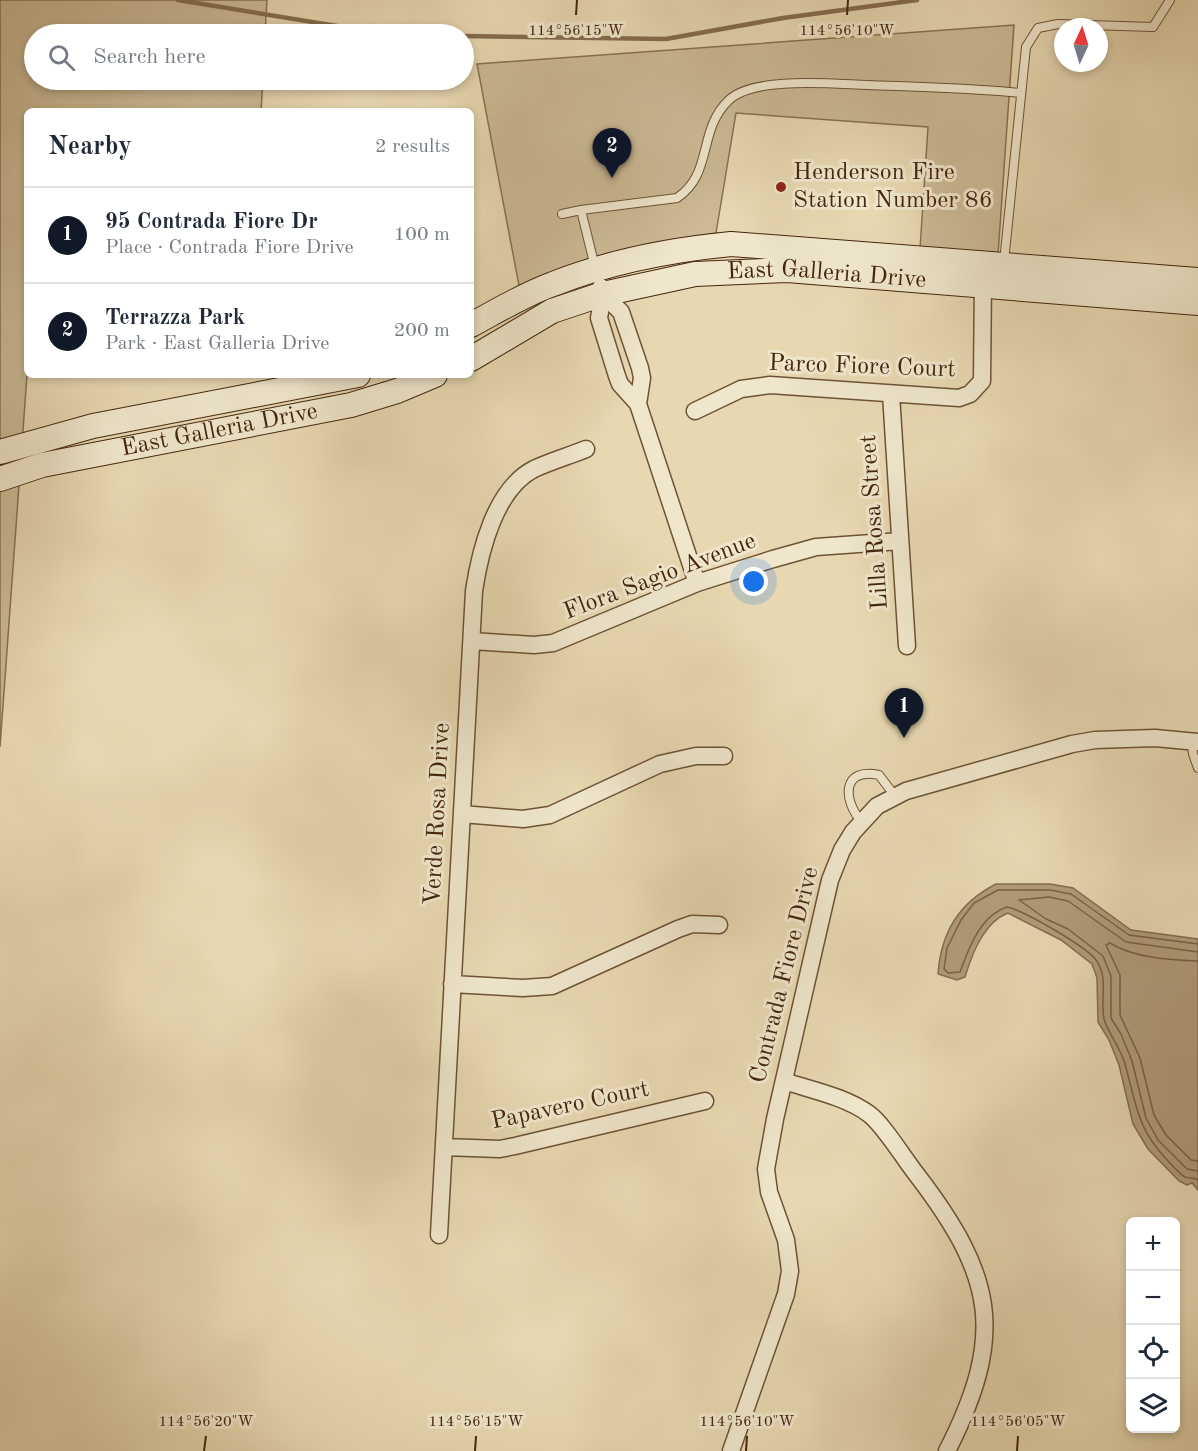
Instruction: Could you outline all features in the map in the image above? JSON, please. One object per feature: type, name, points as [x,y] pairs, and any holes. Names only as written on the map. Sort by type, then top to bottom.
[{"type":"main road","name":"East Galleria Drive","points":[[474,323],[551,284],[596,269],[678,249],[767,241],[900,269]]},
{"type":"main road","points":[[765,271],[767,241]]},
{"type":"main road","name":"East Galleria Drive","points":[[474,356],[552,311],[603,294],[695,274],[900,269],[1055,281],[1198,303]]},
{"type":"main road","name":"East Galleria Drive","points":[[1055,281],[1198,280]]},
{"type":"main road","name":"East Galleria Drive","points":[[0,452],[93,426],[271,388],[338,378]]},
{"type":"main road","name":"East Galleria Drive","points":[[0,479],[42,465],[351,405],[397,391],[428,378]]},
{"type":"main road","points":[[271,388],[278,420]]},
{"type":"street","points":[[596,269],[603,294],[599,318],[617,376],[620,384],[638,404],[697,584]]},
{"type":"street","name":"Parco Fiore Court","points":[[695,411],[741,390],[770,385],[959,398],[977,389],[982,381],[984,369],[980,318],[993,276]]},
{"type":"street","points":[[603,294],[621,312],[636,357],[642,378],[638,404]]},
{"type":"street","name":"Lilla Rosa Street","points":[[891,394],[907,646]]},
{"type":"street","name":"Verde Rosa Drive","points":[[439,1235],[478,562],[497,511],[513,488],[532,470],[586,449]]},
{"type":"street","name":"Flora Sagio Avenue","points":[[472,642],[534,645],[553,643],[697,584],[816,547],[900,541]]},
{"type":"street","name":"Contrada Fiore Drive","points":[[731,1451],[786,1294],[790,1271],[786,1240],[769,1192],[766,1169],[830,880],[842,850],[861,822],[877,806],[894,796],[922,785],[1072,744],[1122,737],[1195,742]]},
{"type":"street","points":[[462,814],[523,819],[550,815],[660,764],[696,756],[724,756]]},
{"type":"street","points":[[452,984],[523,988],[552,986],[678,929],[692,924],[719,926]]},
{"type":"street","points":[[784,1081],[822,1093],[870,1114],[942,1207],[965,1246],[981,1290],[985,1336],[976,1387],[947,1451]]},
{"type":"street","name":"Papavero Court","points":[[444,1147],[500,1149],[705,1101]]},
{"type":"lane","points":[[993,276],[1022,93],[1026,47],[1038,28],[1058,24],[1153,27],[1170,0]]},
{"type":"lane","points":[[562,214],[677,198],[696,181],[706,140],[721,108],[731,98],[752,89],[787,83],[840,82],[1022,93]]},
{"type":"lane","points":[[581,210],[596,269]]},
{"type":"lane","points":[[1195,742],[1192,754],[1198,768]]},
{"type":"lane","points":[[861,822],[852,811],[847,797],[851,783],[857,777],[871,773],[879,775],[894,796]]},
{"type":"shaded area","points":[[0,0],[267,0],[266,24],[24,24],[24,90],[262,90],[261,108],[24,108],[24,378],[27,378],[0,747]]},
{"type":"shaded area","points":[[1014,25],[998,255],[920,249],[928,127],[736,113],[716,233],[581,263],[520,291],[477,64]]},
{"type":"water","points":[[996,884],[1050,884],[1073,888],[1131,930],[1198,939],[1198,1190],[1192,1183],[1187,1185],[1179,1181],[1148,1149],[1133,1124],[1119,1065],[1109,1040],[1098,1022],[1097,978],[1092,964],[1061,940],[1008,913],[1000,917],[986,931],[975,949],[965,977],[957,980],[938,974],[943,945],[954,920],[972,900]]},
{"type":"waterway","points":[[178,0],[325,24]]},
{"type":"waterway","points":[[474,36],[666,39],[783,18],[917,0]]},
{"type":"place","name":"Terrazza Park","points":[[612,178]]},
{"type":"place","name":"Henderson Fire Station Number 86","points":[[781,187]]},
{"type":"place","name":"95 Contrada Fiore Dr","points":[[904,738]]}]
